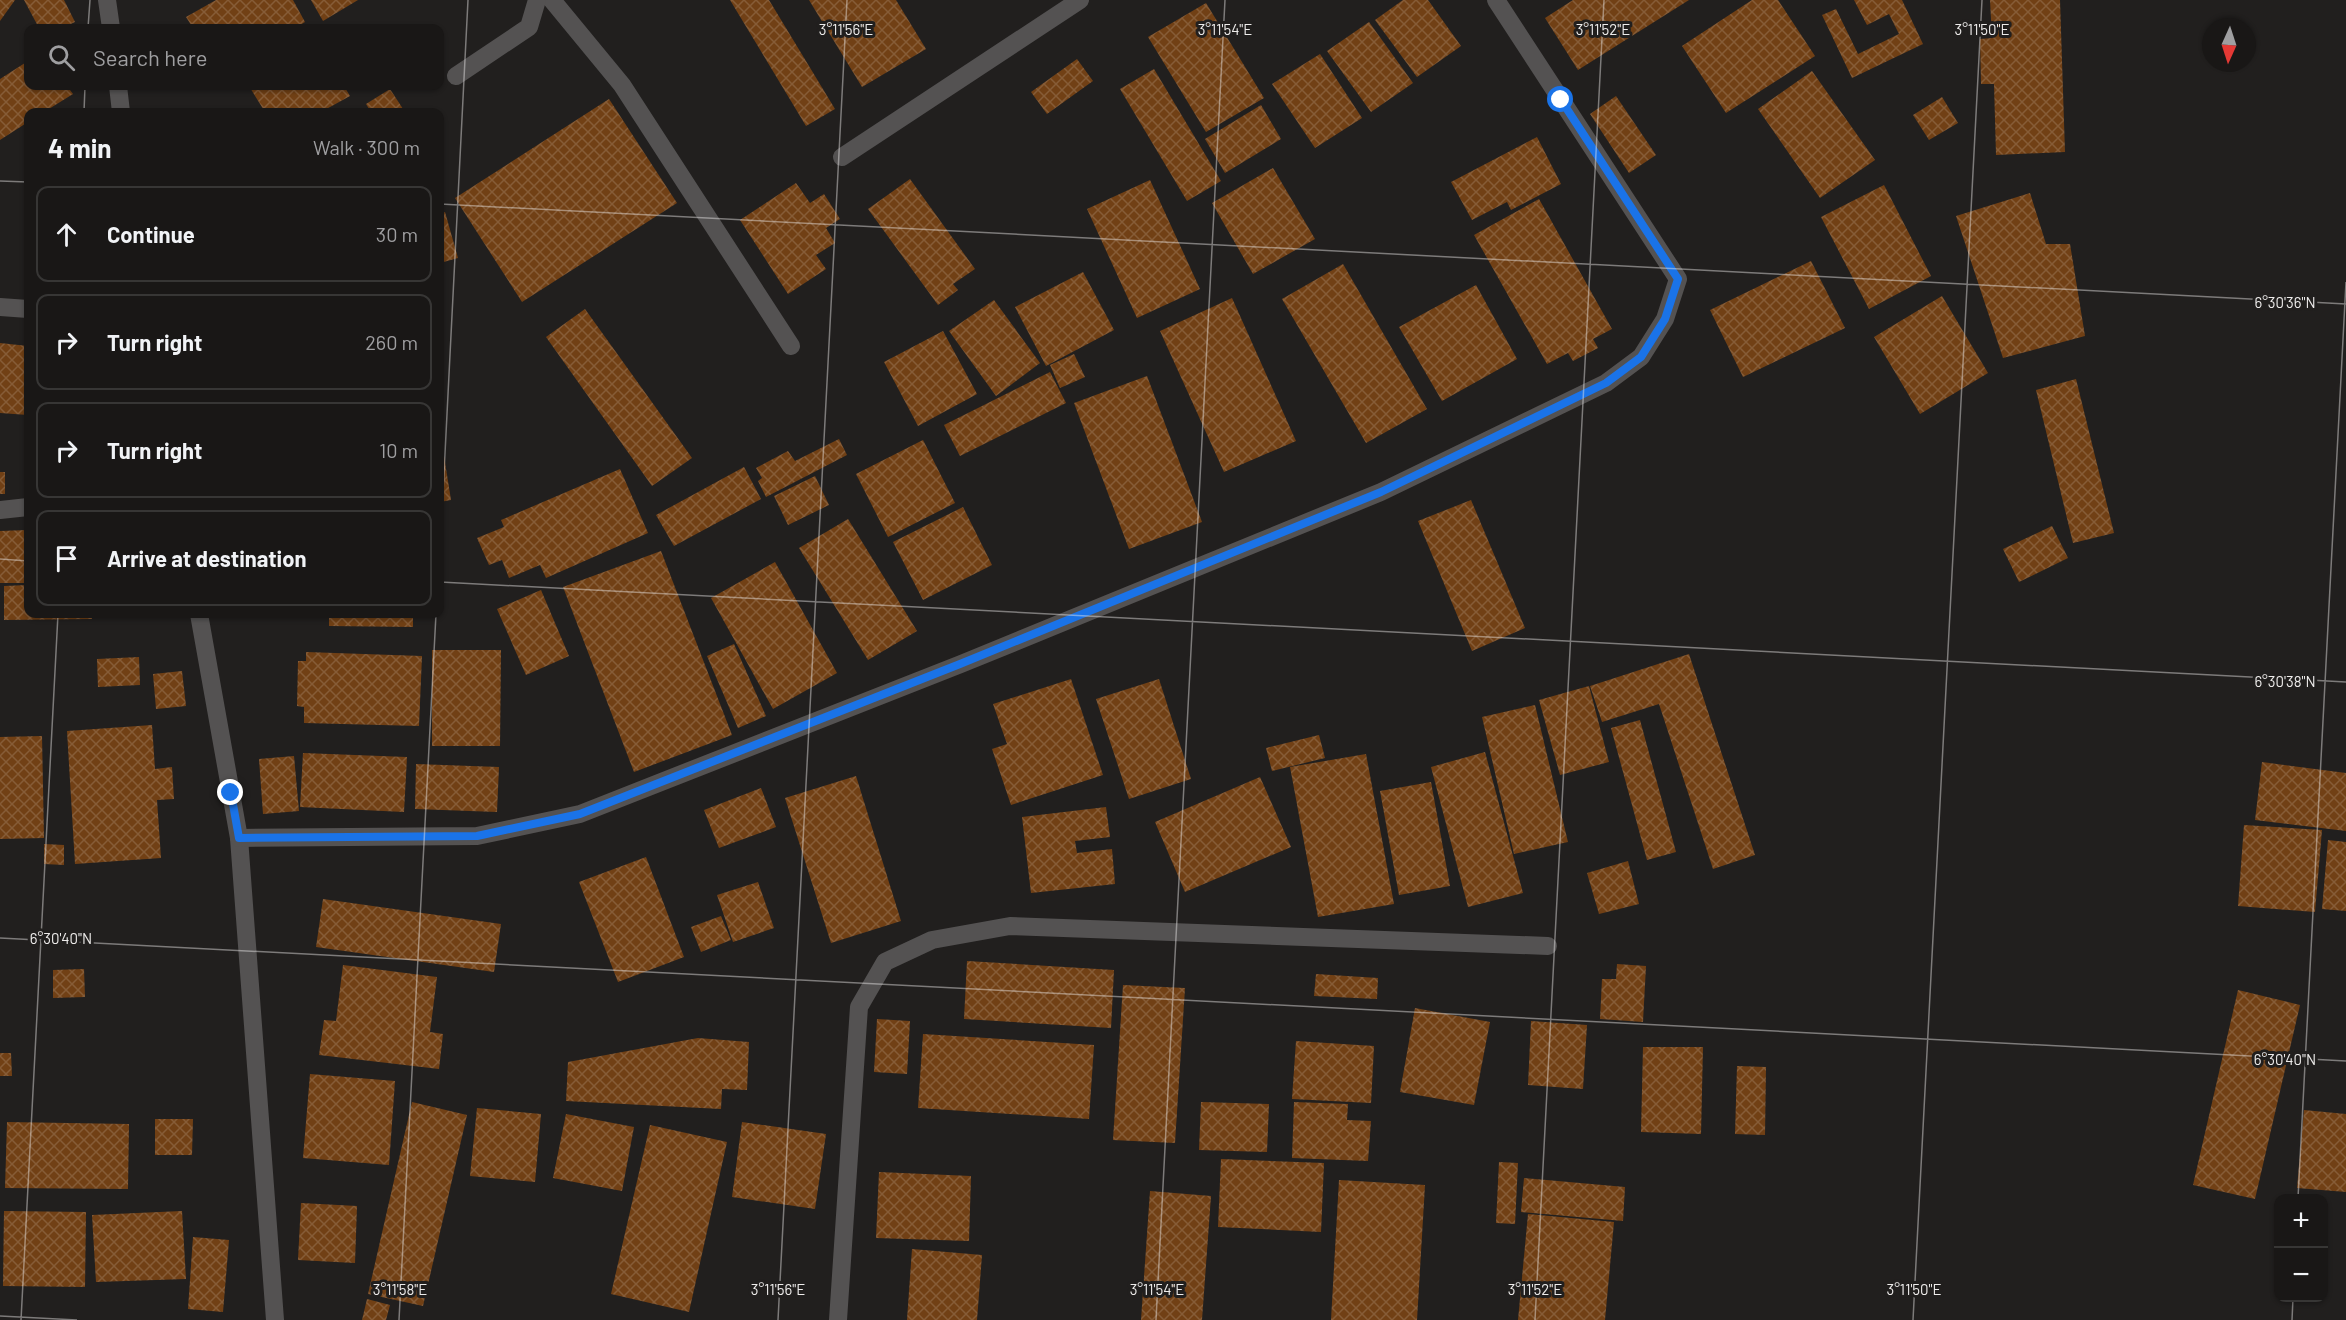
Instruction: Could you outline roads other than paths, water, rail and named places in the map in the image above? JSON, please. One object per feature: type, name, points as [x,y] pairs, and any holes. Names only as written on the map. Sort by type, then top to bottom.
[{"type":"street","points":[[108,0],[111,24]]},
{"type":"street","points":[[456,76],[529,27],[537,0]]},
{"type":"street","points":[[552,0],[622,85],[790,346]]},
{"type":"street","points":[[842,158],[1080,0]]},
{"type":"street","points":[[239,838],[477,836],[580,814],[960,664],[1381,492],[1606,383],[1641,357],[1665,319],[1678,279],[1496,0]]},
{"type":"street","points":[[118,90],[121,108]]},
{"type":"street","points":[[0,307],[24,309]]},
{"type":"street","points":[[0,510],[24,507]]},
{"type":"street","points":[[199,618],[239,838],[275,1320]]},
{"type":"street","points":[[838,1320],[859,1007],[885,962],[932,940],[1010,926],[1548,946]]}]
